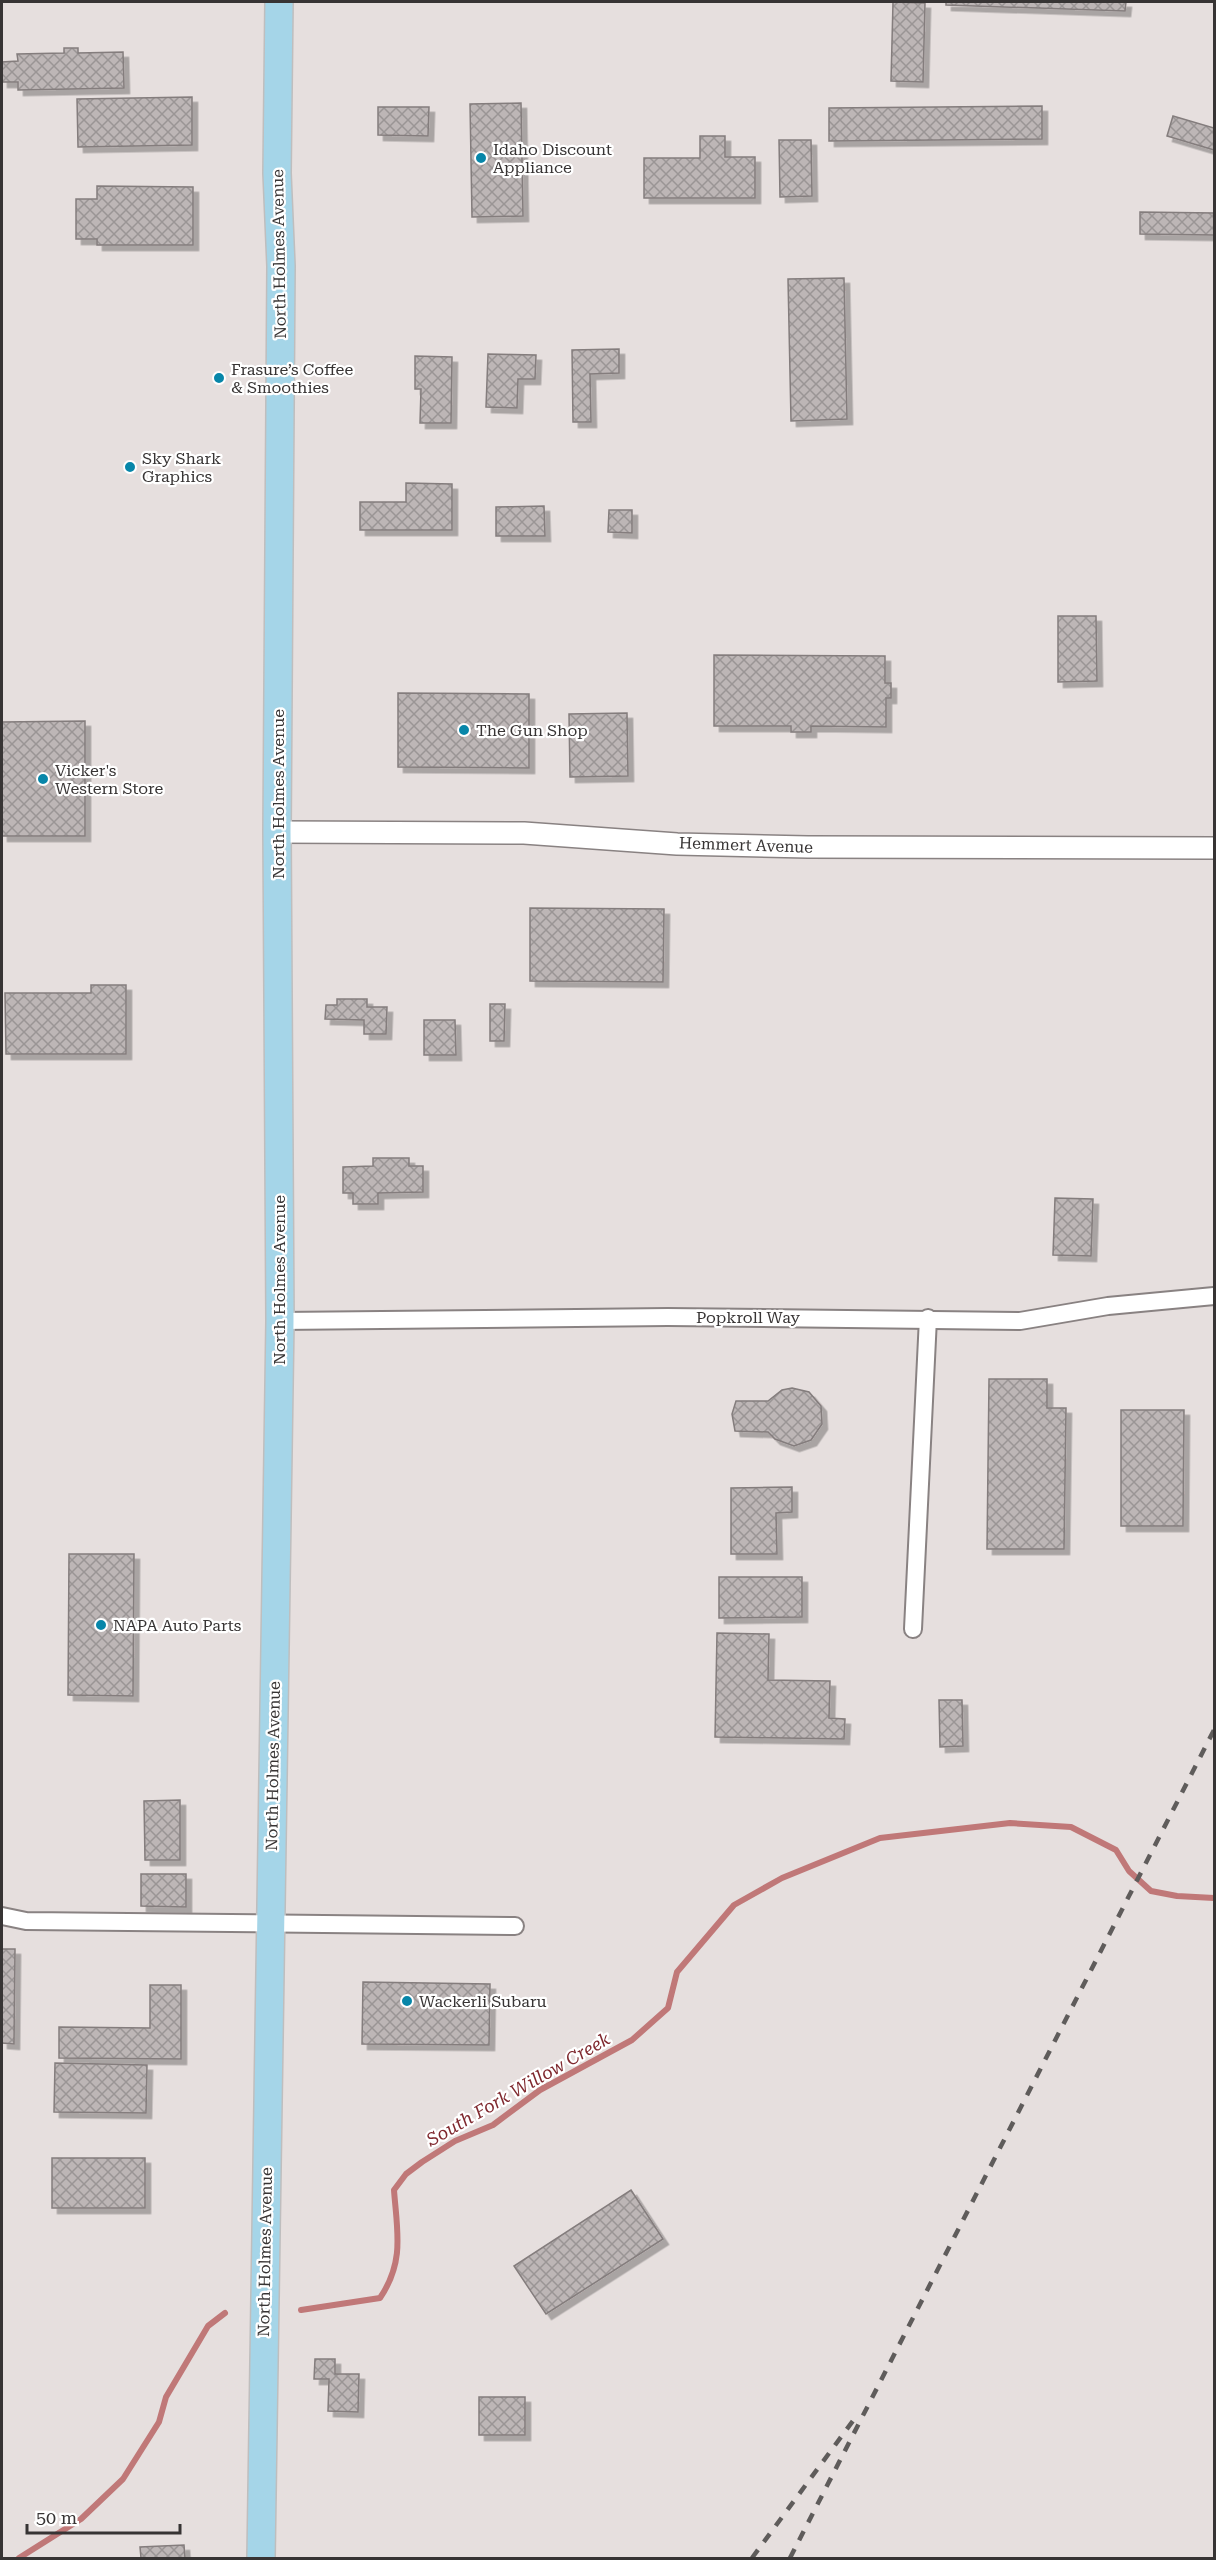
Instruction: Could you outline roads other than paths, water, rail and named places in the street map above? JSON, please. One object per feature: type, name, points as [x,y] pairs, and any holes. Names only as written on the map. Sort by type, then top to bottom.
[{"type":"main road","name":"North Holmes Avenue","points":[[261,2559],[280,1321],[277,832],[279,2]]},
{"type":"street","name":"Hemmert Avenue","points":[[277,832],[524,833],[677,844],[808,847],[1215,848]]},
{"type":"street","name":"Popkroll Way","points":[[280,1321],[668,1317],[928,1318],[1020,1321],[1108,1306],[1215,1296]]},
{"type":"street","points":[[913,1629],[928,1318]]},
{"type":"street","points":[[2,1916],[26,1920],[515,1926]]},
{"type":"waterway","name":"South Fork Willow Creek","points":[[301,2310],[380,2298],[393,2271],[398,2246],[394,2190],[406,2174],[455,2141],[493,2125],[540,2090],[632,2040],[668,2008],[677,1972],[734,1905],[782,1878],[880,1838],[1010,1823],[1071,1827],[1116,1850],[1129,1871],[1151,1891],[1177,1896],[1214,1898]]},
{"type":"waterway","name":"South Fork Willow Creek","points":[[19,2558],[81,2519],[123,2479],[159,2422],[166,2397],[208,2326],[225,2313]]},
{"type":"railway","points":[[790,2558],[1214,1730]]},
{"type":"railway","points":[[752,2558],[855,2418]]},
{"type":"place","name":"Idaho Discount Appliance","points":[[481,158]]},
{"type":"place","name":"Frasure’s Coffee & Smoothies","points":[[219,378]]},
{"type":"place","name":"Sky Shark Graphics","points":[[130,467]]},
{"type":"place","name":"The Gun Shop","points":[[464,730]]},
{"type":"place","name":"Vicker's Western Store","points":[[43,779]]},
{"type":"place","name":"NAPA Auto Parts","points":[[101,1625]]},
{"type":"place","name":"Wackerli Subaru","points":[[407,2001]]}]
